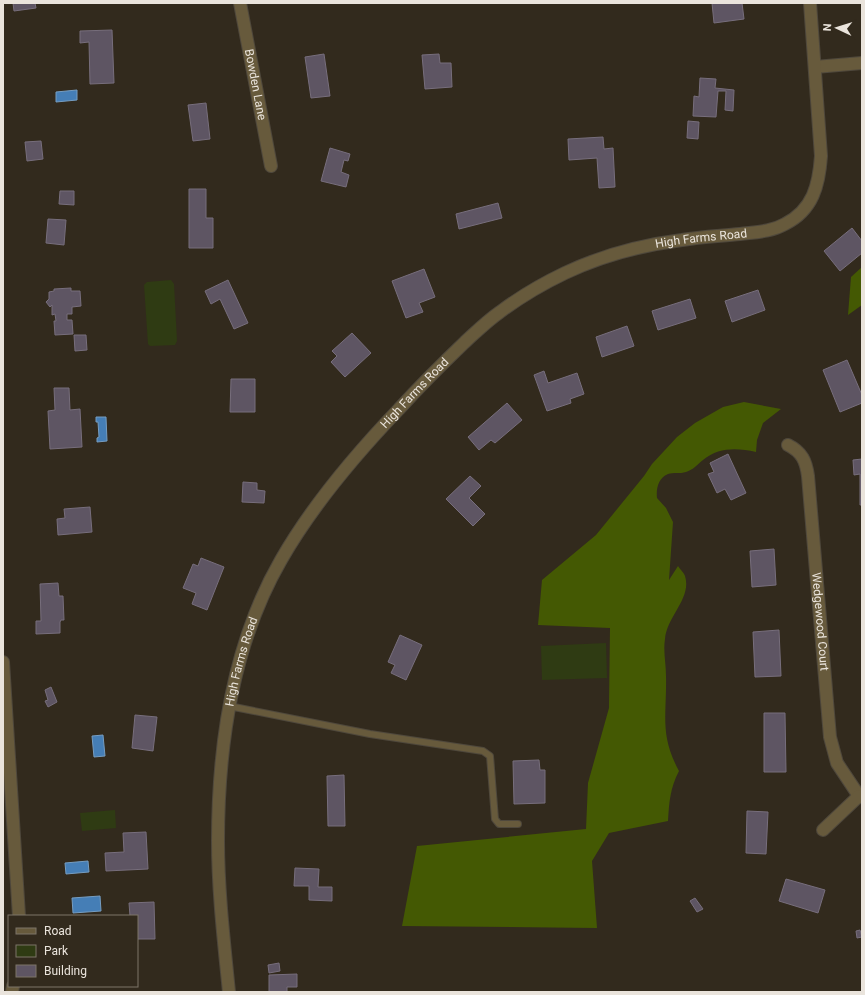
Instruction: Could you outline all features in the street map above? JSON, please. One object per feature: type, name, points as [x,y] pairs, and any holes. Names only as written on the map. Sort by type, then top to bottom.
[{"type":"street","name":"Bowden Lane","points":[[240,3],[271,166]]},
{"type":"street","name":"High Farms Road","points":[[228,992],[220,891],[218,841],[222,764],[229,706],[236,674],[248,634],[280,561],[300,529],[333,482],[371,438],[433,373],[484,324],[498,313],[530,292],[566,273],[600,259],[630,250],[681,240],[766,231],[784,225],[797,217],[813,197],[820,178],[821,156],[810,3]]},
{"type":"street","points":[[815,67],[862,63]]},
{"type":"street","name":"Wedgewood Court","points":[[788,445],[801,453],[805,460],[808,476],[830,737],[838,763],[861,797]]},
{"type":"street","points":[[3,662],[9,848],[19,915]]},
{"type":"street","points":[[823,830],[861,797]]},
{"type":"lane","points":[[229,706],[370,734],[483,751],[490,756],[495,819],[499,824],[518,824]]},
{"type":"green space","points":[[862,267],[862,305],[848,315],[851,277]]},
{"type":"green space","points":[[171,280],[174,284],[177,341],[175,345],[150,346],[148,344],[144,285],[147,282]]},
{"type":"green space","points":[[744,402],[781,409],[763,423],[757,440],[756,452],[735,449],[715,453],[689,471],[684,473],[670,473],[665,476],[660,481],[657,488],[657,498],[666,508],[673,522],[669,580],[678,566],[684,575],[686,584],[685,592],[670,623],[664,644],[666,676],[666,735],[673,758],[679,771],[672,790],[668,821],[609,833],[592,861],[597,928],[402,926],[417,846],[586,829],[588,783],[609,708],[610,628],[538,625],[542,580],[596,535],[652,464],[677,437],[695,423],[723,407]]},
{"type":"green space","points":[[606,643],[607,678],[542,680],[541,646]]},
{"type":"green space","points":[[115,810],[116,828],[82,831],[80,813]]},
{"type":"water","points":[[77,90],[77,100],[56,102],[56,92]]},
{"type":"water","points":[[96,417],[106,417],[107,441],[97,442],[97,438],[99,437],[98,422],[96,422]]},
{"type":"water","points":[[103,735],[105,756],[94,757],[92,736]]},
{"type":"water","points":[[88,861],[89,872],[66,874],[65,863]]},
{"type":"water","points":[[100,896],[101,911],[73,913],[72,898]]},
{"type":"building","points":[[13,3],[35,3],[36,8],[14,11]]},
{"type":"building","points":[[712,3],[742,3],[744,19],[714,23]]},
{"type":"building","points":[[112,30],[114,83],[90,84],[89,42],[80,43],[80,31]]},
{"type":"building","points":[[324,54],[330,96],[311,98],[305,57]]},
{"type":"building","points":[[439,54],[440,63],[451,63],[452,87],[425,89],[422,55]]},
{"type":"building","points":[[700,78],[716,79],[715,88],[734,90],[733,111],[725,110],[726,91],[718,91],[716,117],[693,116],[694,96],[699,97]]},
{"type":"building","points":[[206,103],[210,139],[193,141],[188,105]]},
{"type":"building","points":[[688,121],[699,122],[698,139],[687,138]]},
{"type":"building","points":[[603,137],[604,149],[613,148],[615,187],[599,188],[597,158],[569,160],[568,139]]},
{"type":"building","points":[[41,141],[43,159],[27,161],[25,142]]},
{"type":"building","points":[[330,148],[350,154],[348,161],[344,160],[341,172],[349,175],[346,187],[321,181]]},
{"type":"building","points":[[189,189],[206,189],[206,218],[213,218],[213,248],[189,248]]},
{"type":"building","points":[[60,191],[74,191],[74,205],[59,204]]},
{"type":"building","points":[[498,203],[502,218],[459,229],[456,214]]},
{"type":"building","points":[[48,219],[66,220],[64,245],[46,243]]},
{"type":"building","points":[[852,228],[862,241],[862,253],[840,271],[824,251]]},
{"type":"building","points":[[424,269],[435,297],[419,303],[423,312],[406,318],[392,281]]},
{"type":"building","points":[[228,280],[248,323],[234,329],[220,299],[211,304],[205,291]]},
{"type":"building","points":[[71,288],[71,291],[80,291],[81,306],[72,307],[72,314],[67,314],[67,320],[72,320],[73,334],[55,335],[55,314],[52,315],[52,305],[50,307],[46,302],[49,299],[49,292],[54,291],[54,289]]},
{"type":"building","points":[[758,290],[765,310],[732,322],[725,301]]},
{"type":"building","points":[[690,299],[696,318],[658,330],[652,311]]},
{"type":"building","points":[[627,326],[634,346],[602,357],[596,337]]},
{"type":"building","points":[[352,333],[371,353],[345,377],[331,362],[337,356],[332,351]]},
{"type":"building","points":[[74,335],[86,335],[87,350],[75,351]]},
{"type":"building","points":[[847,360],[862,395],[862,403],[840,412],[823,370]]},
{"type":"building","points":[[544,371],[548,383],[577,373],[584,394],[570,399],[571,403],[547,411],[534,375]]},
{"type":"building","points":[[231,379],[255,379],[255,412],[230,412]]},
{"type":"building","points":[[54,388],[69,388],[70,410],[80,409],[82,447],[50,449],[48,411],[55,410]]},
{"type":"building","points":[[507,403],[522,420],[495,443],[491,440],[479,450],[468,437]]},
{"type":"building","points":[[728,454],[746,493],[731,500],[725,489],[717,493],[708,474],[714,472],[710,463]]},
{"type":"building","points":[[862,459],[862,505],[860,505],[860,474],[854,475],[853,460]]},
{"type":"building","points":[[470,476],[481,486],[469,498],[485,514],[473,526],[446,499]]},
{"type":"building","points":[[243,482],[257,483],[257,490],[265,491],[264,503],[242,502]]},
{"type":"building","points":[[90,507],[92,532],[58,535],[57,519],[65,518],[64,509]]},
{"type":"building","points":[[774,549],[776,585],[752,587],[750,551]]},
{"type":"building","points":[[201,558],[224,567],[207,610],[192,604],[196,593],[183,588],[193,564],[198,566]]},
{"type":"building","points":[[58,583],[59,596],[63,596],[64,620],[61,620],[60,622],[60,633],[36,634],[36,621],[41,621],[40,584]]},
{"type":"building","points":[[779,630],[781,676],[755,677],[753,632]]},
{"type":"building","points":[[400,635],[422,645],[406,680],[391,673],[395,665],[388,662]]},
{"type":"building","points":[[51,687],[57,702],[48,707],[45,701],[48,700],[45,690]]},
{"type":"building","points":[[764,713],[785,713],[786,772],[764,772]]},
{"type":"building","points":[[135,715],[157,717],[153,751],[132,748]]},
{"type":"building","points":[[539,760],[540,770],[545,770],[545,803],[514,804],[513,761]]},
{"type":"building","points":[[344,775],[345,826],[328,826],[327,776]]},
{"type":"building","points":[[747,811],[768,812],[766,854],[746,853]]},
{"type":"building","points":[[146,832],[148,869],[106,871],[105,853],[124,852],[123,833]]},
{"type":"building","points":[[295,868],[319,869],[318,887],[332,887],[332,901],[309,900],[309,886],[294,886]]},
{"type":"building","points":[[786,879],[825,890],[818,913],[779,901]]},
{"type":"building","points":[[695,898],[703,909],[697,912],[690,901]]},
{"type":"building","points":[[154,902],[155,939],[138,939],[138,915],[130,915],[129,903]]},
{"type":"building","points":[[860,930],[862,937],[857,938],[856,931]]},
{"type":"building","points":[[279,963],[280,971],[269,973],[268,965]]},
{"type":"building","points":[[297,974],[297,987],[287,987],[287,992],[269,992],[269,975]]}]
